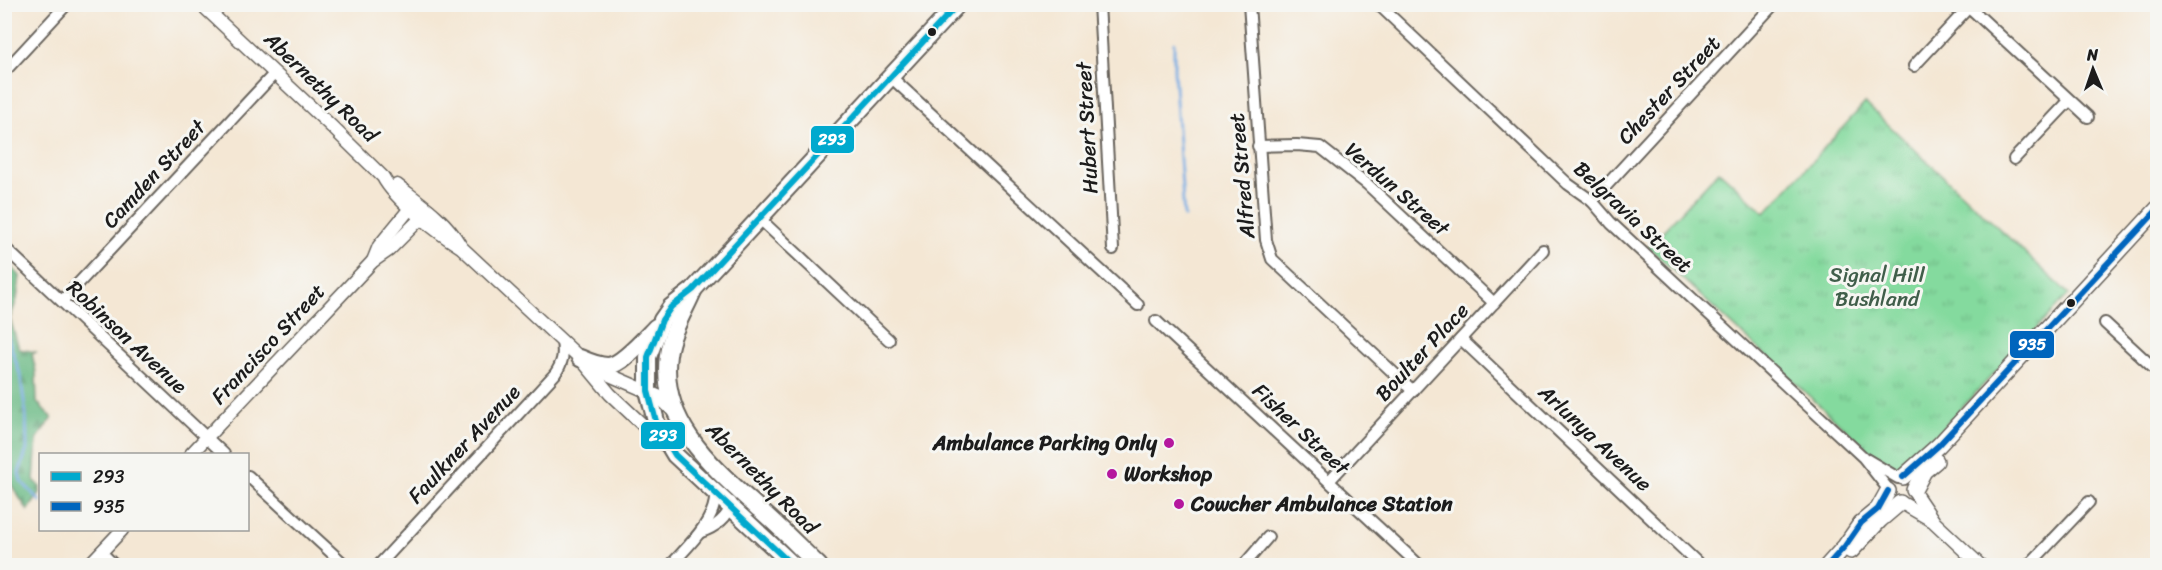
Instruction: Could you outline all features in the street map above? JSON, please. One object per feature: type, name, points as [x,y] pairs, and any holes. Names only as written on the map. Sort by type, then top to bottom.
[{"type":"main road","points":[[584,362],[614,365],[623,359],[662,320],[671,307],[693,290],[760,219],[958,4]]},
{"type":"main road","points":[[1827,566],[1861,523],[1878,509],[1894,484],[1939,445],[2157,208]]},
{"type":"main road","points":[[1837,566],[1880,520],[1901,503],[1910,500],[1928,465],[1947,450],[1974,416],[2157,221]]},
{"type":"main road","points":[[675,413],[668,386],[668,353],[676,327],[693,290]]},
{"type":"main road","points":[[662,320],[648,357],[648,391],[657,425],[675,455]]},
{"type":"main road","name":"Abernethy Road","points":[[675,413],[689,437],[726,478],[819,566]]},
{"type":"main road","name":"Abernethy Road","points":[[675,455],[794,566]]},
{"type":"main road","points":[[1894,484],[1911,482],[1914,491]]},
{"type":"main road","points":[[1894,484],[1891,498],[1901,503]]},
{"type":"street","points":[[4,72],[67,4]]},
{"type":"street","name":"Abernethy Road","points":[[201,4],[383,177],[394,183],[413,204],[452,231],[460,247],[584,362],[610,394],[675,455]]},
{"type":"street","name":"Hubert Street","points":[[1099,4],[1113,249]]},
{"type":"street","name":"Alfred Street","points":[[1249,4],[1266,240],[1272,258],[1413,391]]},
{"type":"street","name":"Chester Street","points":[[1592,201],[1774,4]]},
{"type":"street","name":"Belgravia Street","points":[[1380,5],[1568,184],[1592,201],[1611,223],[1894,484]]},
{"type":"street","points":[[1914,66],[1968,6],[2088,117]]},
{"type":"street","name":"Camden Street","points":[[62,301],[275,73]]},
{"type":"street","points":[[891,77],[1138,305]]},
{"type":"street","points":[[2014,159],[2069,101]]},
{"type":"street","name":"Verdun Street","points":[[1258,146],[1320,147],[1367,184],[1494,303]]},
{"type":"street","name":"Francisco Street","points":[[373,261],[379,246],[413,204]]},
{"type":"street","name":"Francisco Street","points":[[192,453],[373,261],[389,250],[425,213]]},
{"type":"street","points":[[760,219],[888,340]]},
{"type":"street","name":"Robinson Avenue","points":[[4,247],[223,453]]},
{"type":"street","name":"Boulter Place","points":[[1329,481],[1543,250]]},
{"type":"street","name":"Fisher Street","points":[[1156,321],[1420,566]]},
{"type":"street","points":[[2105,323],[2157,372]]},
{"type":"street","name":"Arlunya Avenue","points":[[1461,339],[1701,566]]},
{"type":"street","name":"Faulkner Avenue","points":[[378,566],[555,374],[563,359],[562,341]]},
{"type":"street","name":"Abernethy Road","points":[[584,362],[603,374],[658,396],[675,413]]},
{"type":"street","points":[[249,477],[346,566]]},
{"type":"street","points":[[701,532],[711,528],[731,507],[726,478]]},
{"type":"street","points":[[1914,491],[1934,521],[1981,566]]},
{"type":"street","points":[[670,566],[701,532],[712,511],[715,492]]},
{"type":"street","points":[[2028,566],[2090,502]]},
{"type":"street","points":[[1901,503],[1934,521]]},
{"type":"street","points":[[88,566],[121,531]]},
{"type":"street","points":[[1243,566],[1268,537]]},
{"type":"street","points":[[101,552],[115,566]]},
{"type":"green space","name":"Signal Hill Bushland","points":[[1865,103],[2069,294],[1904,469],[1892,470],[1884,465],[1648,247],[1719,171],[1765,213]]},
{"type":"green space","points":[[5,259],[20,276],[17,299],[10,319],[19,349],[36,352],[32,354],[36,372],[37,402],[52,418],[37,439],[34,480],[39,485],[39,494],[28,511],[5,475],[5,390],[9,375],[4,360]]},
{"type":"waterway","points":[[1174,43],[1184,217]]},
{"type":"waterway","points":[[4,326],[20,374],[26,414],[27,449],[19,473],[21,481],[39,500]]},
{"type":"transit line","name":"293","points":[[793,566],[675,455],[657,425],[648,391],[648,357],[662,320],[671,307],[693,290],[958,4]]},
{"type":"transit line","name":"935","points":[[1903,477],[1939,445],[2158,209]]},
{"type":"transit line","name":"935","points":[[1827,566],[1861,523],[1878,509],[1888,491]]},
{"type":"place","name":"Ambulance Parking Only","points":[[1169,443]]},
{"type":"place","name":"Workshop","points":[[1112,474]]},
{"type":"place","name":"Cowcher Ambulance Station","points":[[1179,504]]}]
